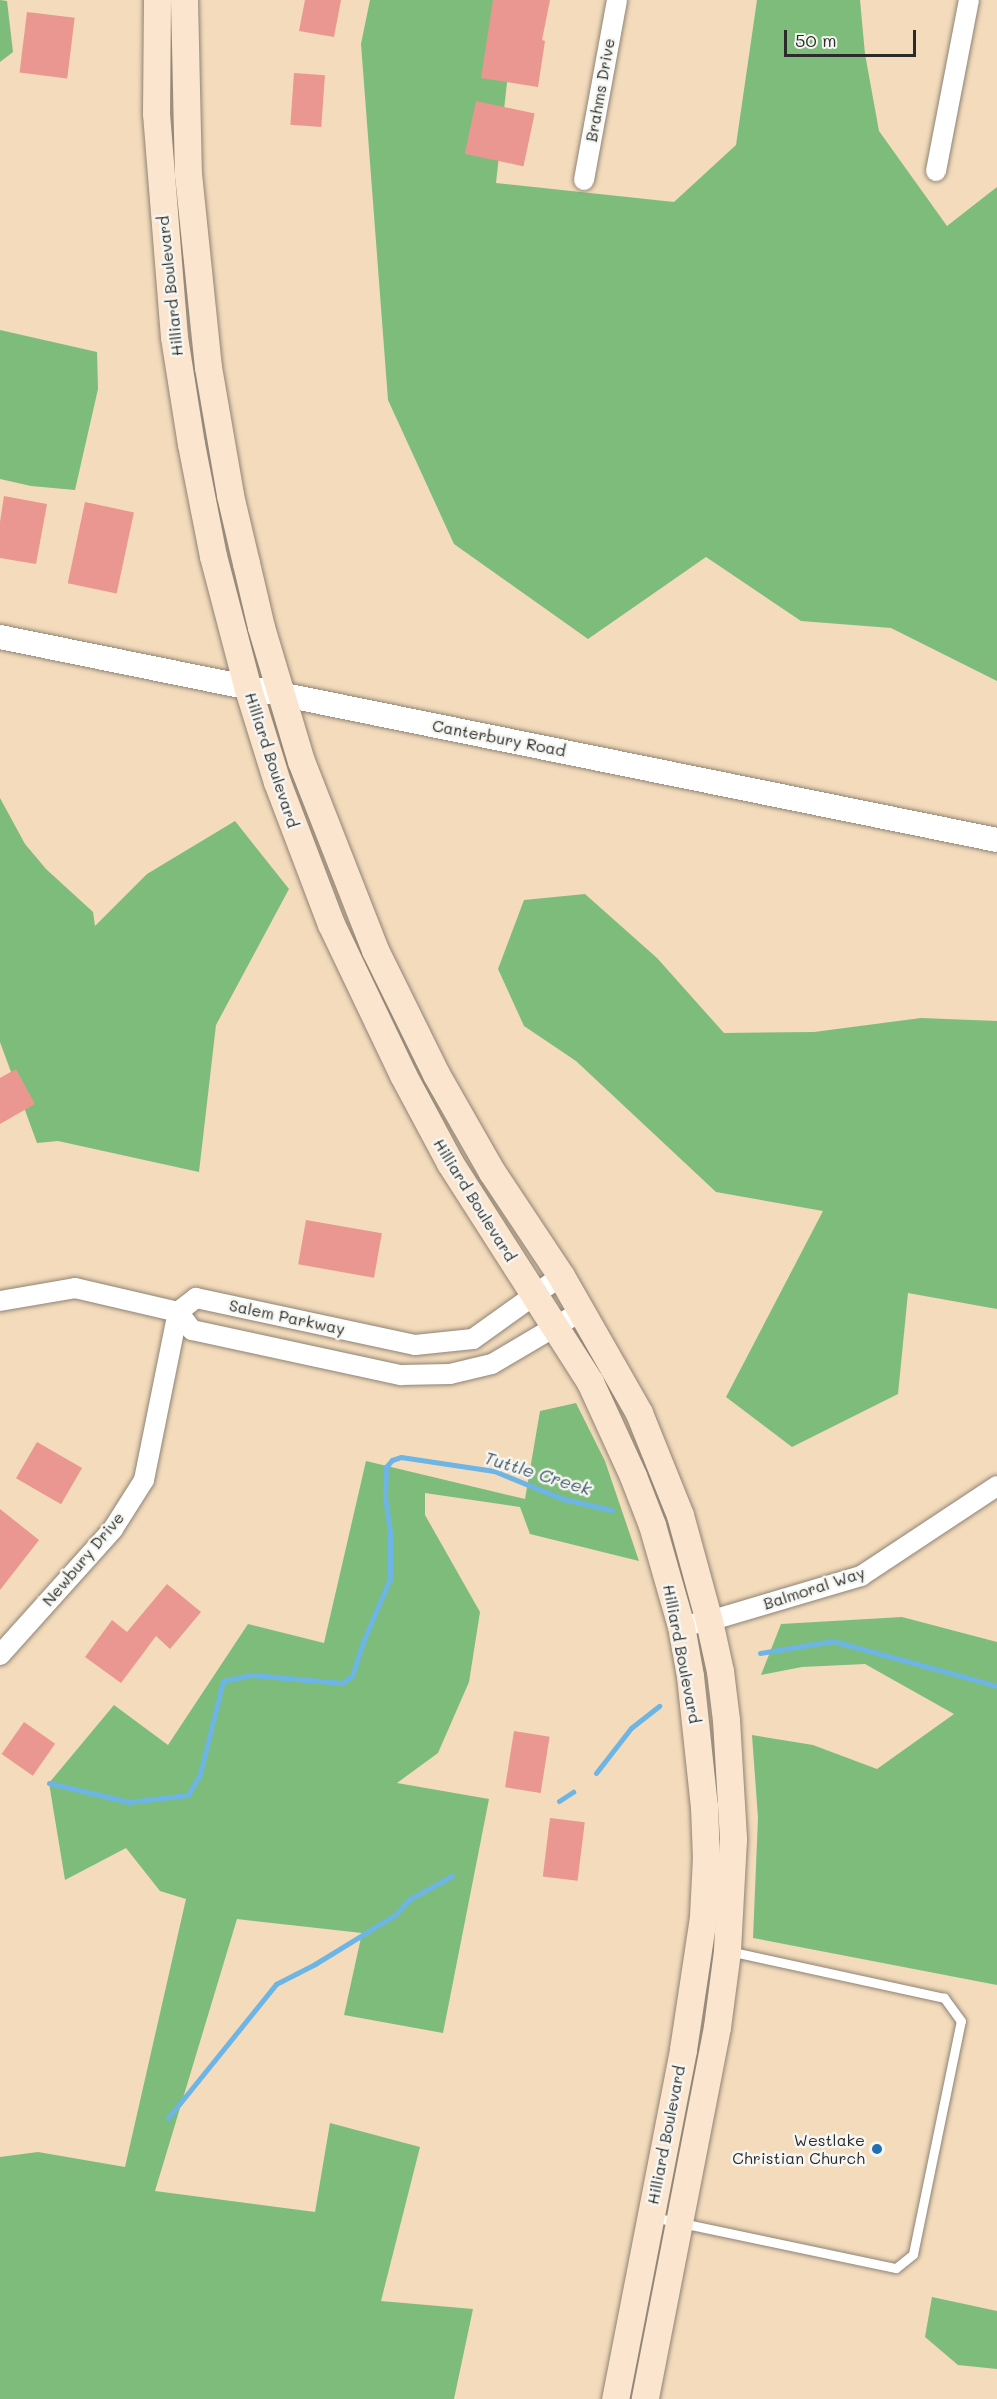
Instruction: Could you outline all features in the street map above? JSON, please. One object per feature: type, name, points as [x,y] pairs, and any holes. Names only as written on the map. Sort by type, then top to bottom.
[{"type":"main road","name":"Hilliard Boulevard","points":[[157,0],[156,113],[174,337],[191,444],[213,556],[248,689],[277,782],[331,924],[403,1075],[450,1163],[590,1382],[633,1476],[652,1525],[681,1626],[690,1676],[704,1806],[717,2027],[645,2399]]},
{"type":"main road","name":"Hilliard Boulevard","points":[[184,0],[188,174],[208,367],[230,495],[261,627],[282,695],[326,829],[390,981],[466,1129],[527,1228],[561,1276],[639,1413],[680,1515],[720,1671],[731,1774],[733,1839],[713,1949],[683,2050],[615,2399]]},
{"type":"street","name":"Brahms Drive","points":[[584,180],[617,0]]},
{"type":"street","points":[[936,171],[969,0]]},
{"type":"street","name":"Canterbury Road","points":[[0,637],[997,840]]},
{"type":"street","name":"Salem Parkway","points":[[178,1312],[196,1298],[415,1345],[473,1339],[534,1293],[561,1276]]},
{"type":"street","points":[[0,1301],[75,1288],[178,1312],[192,1330],[401,1375],[450,1374],[492,1364],[556,1329],[582,1311]]},
{"type":"street","name":"Newbury Drive","points":[[0,1655],[113,1529],[144,1480],[178,1312]]},
{"type":"street","name":"Balmoral Way","points":[[681,1626],[709,1621],[861,1576],[997,1486]]},
{"type":"lane","points":[[651,2216],[896,2268],[913,2254],[961,2021],[944,1998],[713,1949]]},
{"type":"green space","points":[[0,0],[7,1],[13,52],[0,62]]},
{"type":"green space","points":[[370,0],[516,0],[496,183],[674,202],[736,145],[757,0],[860,0],[865,54],[879,131],[947,226],[997,187],[997,681],[891,628],[801,621],[706,557],[588,639],[454,544],[388,400],[361,44]]},
{"type":"green space","points":[[0,330],[97,352],[98,389],[75,490],[31,486],[0,479]]},
{"type":"green space","points":[[0,798],[25,844],[46,869],[93,912],[95,926],[147,874],[235,821],[289,889],[216,1025],[199,1172],[58,1141],[37,1143],[0,1042]]},
{"type":"green space","points":[[585,894],[657,958],[724,1033],[814,1032],[921,1018],[997,1021],[997,1309],[908,1293],[898,1394],[792,1447],[726,1397],[823,1211],[716,1192],[576,1061],[524,1026],[498,969],[524,900]]},
{"type":"green space","points":[[576,1403],[605,1461],[639,1561],[530,1534],[520,1507],[425,1493],[425,1515],[480,1612],[469,1682],[438,1753],[397,1783],[489,1799],[443,2033],[344,2015],[362,1933],[237,1919],[155,2191],[315,2212],[330,2123],[420,2147],[381,2301],[473,2309],[454,2399],[0,2399],[0,2157],[38,2152],[125,2167],[186,1899],[160,1891],[126,1848],[65,1880],[49,1783],[114,1705],[168,1745],[248,1624],[324,1643],[366,1461],[525,1499],[540,1411]]},
{"type":"green space","points":[[902,1617],[997,1642],[997,1985],[753,1938],[758,1818],[752,1735],[813,1745],[877,1769],[954,1714],[865,1664],[802,1667],[761,1675],[781,1624]]},
{"type":"green space","points":[[932,2297],[997,2311],[997,2369],[958,2365],[925,2337]]},
{"type":"building","points":[[305,0],[341,0],[334,37],[299,31]]},
{"type":"building","points":[[493,0],[550,0],[542,40],[545,41],[538,87],[481,78]]},
{"type":"building","points":[[27,12],[75,18],[67,78],[20,73]]},
{"type":"building","points":[[294,73],[325,75],[321,127],[290,125]]},
{"type":"building","points":[[476,101],[535,113],[523,166],[465,154]]},
{"type":"building","points":[[4,496],[47,504],[36,564],[0,558],[0,522]]},
{"type":"building","points":[[85,502],[134,512],[117,594],[68,583]]},
{"type":"building","points":[[16,1069],[35,1104],[0,1124],[0,1078]]},
{"type":"building","points":[[306,1220],[382,1233],[374,1278],[298,1264]]},
{"type":"building","points":[[37,1442],[82,1468],[61,1504],[16,1478]]},
{"type":"building","points":[[0,1509],[39,1540],[0,1590]]},
{"type":"building","points":[[167,1584],[201,1612],[170,1649],[156,1636],[121,1683],[85,1657],[112,1620],[127,1632]]},
{"type":"building","points":[[24,1722],[55,1744],[33,1776],[2,1754]]},
{"type":"building","points":[[514,1731],[550,1737],[541,1793],[505,1787]]},
{"type":"building","points":[[550,1818],[585,1822],[578,1881],[543,1877]]},
{"type":"waterway","name":"Tuttle Creek","points":[[49,1783],[129,1802],[188,1795],[200,1774],[223,1681],[252,1675],[342,1683],[352,1676],[364,1640],[390,1578],[390,1532],[385,1498],[386,1467],[392,1460],[401,1457],[494,1471],[563,1499],[612,1510]]},
{"type":"waterway","name":"Tuttle Creek","points":[[760,1653],[833,1641],[997,1686]]},
{"type":"waterway","points":[[596,1773],[631,1728],[659,1706]]},
{"type":"waterway","points":[[559,1801],[573,1792]]},
{"type":"waterway","points":[[168,2118],[276,1984],[315,1964],[395,1915],[410,1899],[452,1876]]},
{"type":"place","name":"Westlake Christian Church","points":[[877,2149]]}]
